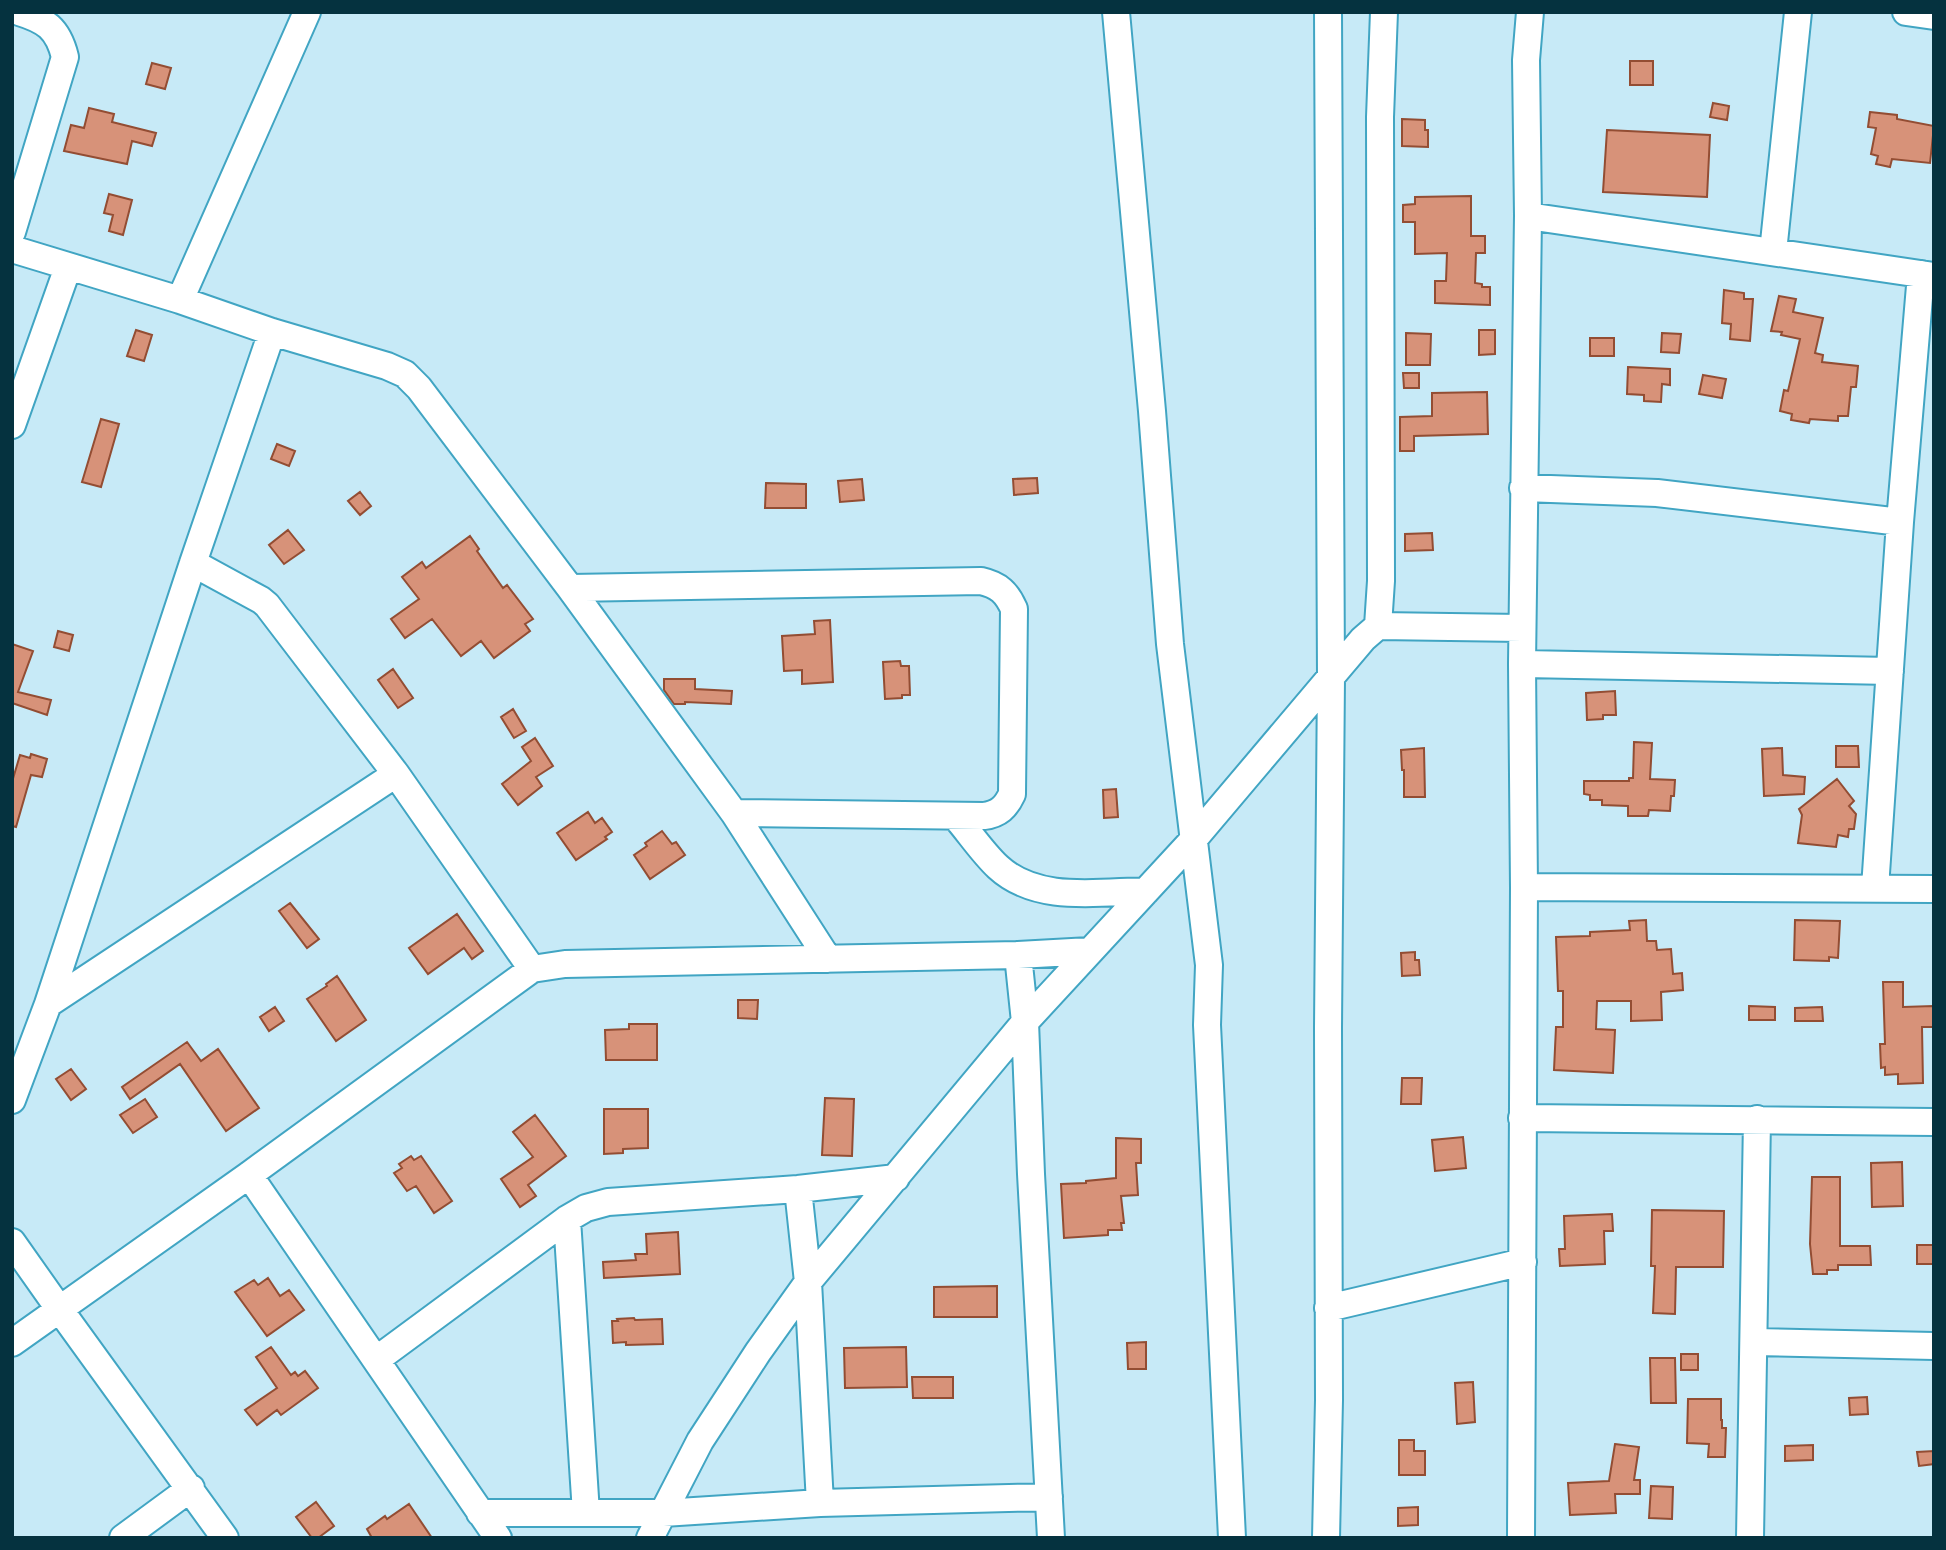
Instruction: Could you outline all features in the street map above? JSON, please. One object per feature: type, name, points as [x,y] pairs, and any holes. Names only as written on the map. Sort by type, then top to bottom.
[{"type":"street","points":[[12,232],[65,57],[57,34],[49,26],[40,19],[19,12]]},
{"type":"street","points":[[180,300],[307,12]]},
{"type":"street","points":[[1116,12],[1170,644],[1209,965],[1207,1025],[1231,1538]]},
{"type":"street","points":[[1326,1538],[1329,1400],[1331,677],[1328,12]]},
{"type":"street","points":[[1378,626],[1381,581],[1380,117],[1384,12]]},
{"type":"street","points":[[1521,1538],[1524,887],[1522,628],[1528,216],[1527,60],[1530,12]]},
{"type":"street","points":[[1773,252],[1798,12]]},
{"type":"street","points":[[1906,12],[1934,16]]},
{"type":"street","points":[[1528,216],[1927,275],[1899,523],[1875,888]]},
{"type":"street","points":[[12,249],[180,300],[405,374],[419,388],[570,588],[734,813],[828,959]]},
{"type":"street","points":[[12,425],[68,267]]},
{"type":"street","points":[[12,1100],[48,1004],[272,332]]},
{"type":"street","points":[[1523,488],[1657,493],[1899,523]]},
{"type":"street","points":[[193,563],[264,602],[396,774],[532,968]]},
{"type":"street","points":[[570,588],[981,581],[993,583],[1009,598],[1014,609],[1012,794],[1002,810],[993,815],[956,816],[734,813]]},
{"type":"street","points":[[650,1538],[700,1441],[808,1282],[1025,1022],[1193,840],[1363,639],[1378,626],[1522,628]]},
{"type":"street","points":[[1522,664],[1890,671]]},
{"type":"street","points":[[48,1004],[396,774]]},
{"type":"street","points":[[956,816],[997,866],[1030,886],[1054,892],[1146,891]]},
{"type":"street","points":[[1524,887],[1934,889]]},
{"type":"street","points":[[12,1343],[249,1175],[532,968],[565,964],[1018,955],[1090,951]]},
{"type":"street","points":[[1018,955],[1025,1022],[1051,1538]]},
{"type":"street","points":[[1522,1118],[1934,1122]]},
{"type":"street","points":[[1750,1538],[1757,1119]]},
{"type":"street","points":[[249,1175],[498,1538]]},
{"type":"street","points":[[376,1360],[567,1219],[586,1209],[608,1202],[847,1185],[896,1178]]},
{"type":"street","points":[[798,1189],[808,1282],[820,1503]]},
{"type":"street","points":[[567,1219],[586,1513]]},
{"type":"street","points":[[12,1242],[225,1538]]},
{"type":"street","points":[[1328,1308],[1523,1262]]},
{"type":"street","points":[[1754,1342],[1934,1346]]},
{"type":"street","points":[[123,1538],[191,1488]]},
{"type":"street","points":[[480,1513],[663,1513],[820,1503],[1049,1497]]},
{"type":"building","points":[[1630,61],[1653,61],[1653,85],[1630,85]]},
{"type":"building","points":[[152,63],[171,68],[165,89],[146,84]]},
{"type":"building","points":[[1713,103],[1729,106],[1727,120],[1710,117]]},
{"type":"building","points":[[89,108],[114,114],[112,122],[156,133],[152,146],[132,141],[127,164],[64,151],[71,125],[84,128]]},
{"type":"building","points":[[1870,112],[1897,115],[1897,119],[1934,126],[1930,163],[1892,159],[1890,167],[1876,164],[1878,156],[1871,154],[1876,128],[1868,127]]},
{"type":"building","points":[[1402,119],[1425,120],[1428,147],[1402,146]]},
{"type":"building","points":[[1607,130],[1710,135],[1707,197],[1603,192]]},
{"type":"building","points":[[109,194],[132,200],[123,235],[109,231],[113,215],[104,213]]},
{"type":"building","points":[[1471,196],[1471,236],[1485,236],[1485,253],[1476,253],[1475,283],[1490,287],[1490,305],[1435,303],[1435,281],[1446,281],[1447,253],[1415,254],[1415,222],[1403,222],[1403,205],[1415,204],[1415,197]]},
{"type":"building","points":[[1724,290],[1744,293],[1744,299],[1753,299],[1750,341],[1730,339],[1731,324],[1722,323]]},
{"type":"building","points":[[1779,296],[1796,299],[1793,312],[1823,318],[1815,353],[1823,355],[1822,362],[1858,366],[1856,387],[1851,387],[1848,416],[1838,416],[1838,421],[1810,419],[1809,423],[1791,420],[1792,414],[1780,411],[1784,390],[1788,391],[1800,339],[1771,331]]},
{"type":"building","points":[[136,330],[152,335],[144,361],[127,356]]},
{"type":"building","points":[[1479,330],[1495,330],[1495,354],[1479,355]]},
{"type":"building","points":[[1406,333],[1431,334],[1430,365],[1406,365]]},
{"type":"building","points":[[1662,333],[1681,334],[1679,353],[1661,352]]},
{"type":"building","points":[[1590,338],[1614,338],[1614,356],[1590,356]]},
{"type":"building","points":[[1628,367],[1670,369],[1670,385],[1662,384],[1661,402],[1644,401],[1644,395],[1627,394]]},
{"type":"building","points":[[1403,373],[1419,373],[1419,388],[1404,388]]},
{"type":"building","points":[[1703,375],[1726,379],[1722,398],[1699,394]]},
{"type":"building","points":[[1487,392],[1488,434],[1414,436],[1414,451],[1400,451],[1400,417],[1432,416],[1432,393]]},
{"type":"building","points":[[101,419],[119,424],[101,487],[82,482]]},
{"type":"building","points":[[277,444],[295,451],[289,466],[271,459]]},
{"type":"building","points":[[1037,478],[1038,493],[1014,495],[1013,479]]},
{"type":"building","points":[[862,479],[864,500],[840,502],[838,481]]},
{"type":"building","points":[[766,483],[806,484],[806,508],[765,508]]},
{"type":"building","points":[[360,492],[371,506],[360,515],[348,501]]},
{"type":"building","points":[[288,530],[304,550],[284,564],[269,545]]},
{"type":"building","points":[[1432,533],[1433,550],[1405,551],[1405,534]]},
{"type":"building","points":[[470,536],[479,549],[477,551],[503,588],[507,585],[533,619],[525,624],[530,631],[494,658],[481,641],[461,656],[432,619],[405,638],[391,619],[419,599],[402,577],[422,562],[426,568]]},
{"type":"building","points":[[830,620],[833,682],[802,684],[802,670],[784,671],[782,636],[815,634],[814,621]]},
{"type":"building","points":[[58,631],[73,635],[69,651],[54,647]]},
{"type":"building","points":[[12,644],[33,651],[18,692],[51,700],[47,715],[12,703]]},
{"type":"building","points":[[900,661],[901,666],[909,666],[910,695],[885,699],[883,662]]},
{"type":"building","points":[[393,669],[413,698],[398,708],[378,680]]},
{"type":"building","points":[[664,679],[695,679],[695,689],[732,691],[731,704],[674,704],[664,690]]},
{"type":"building","points":[[1615,691],[1616,715],[1603,715],[1603,719],[1587,720],[1586,693]]},
{"type":"building","points":[[513,709],[526,731],[514,738],[501,717]]},
{"type":"building","points":[[535,738],[553,766],[536,777],[542,786],[518,805],[502,784],[531,761],[522,747]]},
{"type":"building","points":[[1634,742],[1652,743],[1650,779],[1675,780],[1670,811],[1649,810],[1648,816],[1628,816],[1628,806],[1602,805],[1602,800],[1590,800],[1590,795],[1584,794],[1584,781],[1629,781],[1629,778],[1633,778]]},
{"type":"building","points":[[1836,746],[1858,746],[1859,767],[1836,767]]},
{"type":"building","points":[[1424,748],[1425,797],[1404,797],[1401,750]]},
{"type":"building","points":[[1782,748],[1783,775],[1805,777],[1804,794],[1764,796],[1762,749]]},
{"type":"building","points":[[31,754],[47,759],[42,777],[31,775],[16,827],[12,826],[12,782],[20,755],[30,758]]},
{"type":"building","points":[[1837,779],[1854,801],[1849,806],[1856,814],[1854,829],[1849,829],[1848,837],[1838,835],[1836,847],[1798,843],[1802,815],[1799,809]]},
{"type":"building","points":[[1116,789],[1118,817],[1104,818],[1103,790]]},
{"type":"building","points":[[588,812],[595,823],[602,818],[612,832],[605,837],[607,839],[576,860],[557,833]]},
{"type":"building","points":[[662,831],[672,844],[676,842],[685,855],[650,879],[634,855]]},
{"type":"building","points":[[290,903],[319,939],[307,948],[279,911]]},
{"type":"building","points":[[457,914],[483,951],[472,959],[464,948],[428,974],[409,948]]},
{"type":"building","points":[[1646,920],[1647,941],[1656,941],[1657,950],[1671,949],[1673,974],[1682,973],[1683,990],[1661,992],[1662,1020],[1631,1021],[1631,1001],[1597,1001],[1596,1029],[1615,1030],[1613,1073],[1554,1070],[1556,1027],[1563,1027],[1563,991],[1558,991],[1556,937],[1590,936],[1590,932],[1630,930],[1629,921]]},
{"type":"building","points":[[1795,920],[1840,921],[1838,958],[1829,957],[1829,961],[1794,960]]},
{"type":"building","points":[[1415,952],[1415,960],[1419,960],[1420,975],[1402,976],[1401,953]]},
{"type":"building","points":[[337,976],[366,1020],[336,1041],[307,999]]},
{"type":"building","points":[[1883,982],[1903,982],[1903,1007],[1933,1006],[1934,1027],[1922,1027],[1923,1083],[1898,1084],[1898,1074],[1885,1075],[1885,1067],[1881,1068],[1880,1044],[1885,1044]]},
{"type":"building","points":[[738,1000],[758,1000],[757,1019],[738,1018]]},
{"type":"building","points":[[1749,1006],[1775,1007],[1775,1020],[1749,1020]]},
{"type":"building","points":[[275,1007],[284,1021],[269,1031],[260,1017]]},
{"type":"building","points":[[1822,1007],[1823,1021],[1795,1021],[1795,1008]]},
{"type":"building","points":[[629,1024],[657,1024],[657,1060],[606,1060],[605,1030],[629,1029]]},
{"type":"building","points":[[187,1042],[201,1061],[218,1049],[259,1108],[226,1131],[180,1064],[130,1099],[122,1087]]},
{"type":"building","points":[[71,1069],[86,1089],[71,1100],[56,1079]]},
{"type":"building","points":[[1402,1078],[1422,1078],[1421,1104],[1401,1104]]},
{"type":"building","points":[[825,1098],[854,1099],[852,1156],[822,1155]]},
{"type":"building","points":[[145,1099],[157,1117],[133,1133],[120,1115]]},
{"type":"building","points":[[604,1109],[648,1109],[648,1148],[623,1149],[623,1153],[604,1154]]},
{"type":"building","points":[[535,1115],[566,1156],[528,1185],[536,1196],[520,1207],[501,1179],[533,1157],[513,1132]]},
{"type":"building","points":[[1463,1137],[1466,1168],[1435,1171],[1432,1140]]},
{"type":"building","points":[[1116,1138],[1141,1139],[1141,1163],[1136,1163],[1138,1195],[1121,1196],[1124,1223],[1121,1223],[1122,1230],[1108,1230],[1108,1235],[1064,1238],[1061,1184],[1116,1178]]},
{"type":"building","points":[[411,1156],[414,1160],[421,1156],[452,1201],[434,1213],[416,1186],[407,1191],[394,1173],[402,1168],[399,1164]]},
{"type":"building","points":[[1902,1162],[1903,1206],[1872,1207],[1871,1163]]},
{"type":"building","points":[[1812,1177],[1840,1177],[1840,1246],[1870,1246],[1871,1265],[1838,1265],[1838,1270],[1827,1270],[1827,1274],[1813,1274],[1810,1244]]},
{"type":"building","points":[[1652,1210],[1724,1211],[1723,1267],[1676,1267],[1675,1314],[1653,1313],[1655,1266],[1651,1266]]},
{"type":"building","points":[[1612,1214],[1613,1231],[1604,1231],[1605,1264],[1560,1266],[1559,1249],[1565,1249],[1564,1216]]},
{"type":"building","points":[[678,1232],[680,1274],[604,1278],[603,1262],[636,1260],[635,1254],[647,1254],[646,1234]]},
{"type":"building","points":[[1917,1245],[1934,1245],[1934,1264],[1917,1264]]},
{"type":"building","points":[[268,1278],[280,1296],[289,1290],[304,1310],[267,1336],[235,1292],[254,1280],[258,1285]]},
{"type":"building","points":[[997,1286],[997,1317],[934,1317],[934,1287]]},
{"type":"building","points":[[634,1318],[662,1319],[663,1344],[613,1343],[612,1321]]},
{"type":"building","points":[[1146,1342],[1146,1369],[1128,1369],[1127,1343]]},
{"type":"building","points":[[271,1347],[291,1375],[295,1372],[298,1376],[305,1371],[318,1388],[281,1415],[277,1410],[257,1425],[245,1410],[277,1388],[256,1357]]},
{"type":"building","points":[[906,1347],[907,1387],[845,1388],[844,1348]]},
{"type":"building","points":[[1681,1354],[1698,1354],[1698,1370],[1681,1370]]},
{"type":"building","points":[[1650,1358],[1675,1358],[1676,1403],[1651,1403]]},
{"type":"building","points":[[912,1377],[953,1377],[953,1398],[913,1398]]},
{"type":"building","points":[[1473,1382],[1475,1422],[1457,1424],[1455,1383]]},
{"type":"building","points":[[1867,1397],[1868,1414],[1850,1415],[1849,1398]]},
{"type":"building","points":[[1688,1399],[1721,1399],[1722,1428],[1726,1428],[1725,1457],[1708,1457],[1709,1444],[1687,1443]]},
{"type":"building","points":[[1399,1440],[1414,1440],[1414,1451],[1425,1451],[1425,1475],[1399,1475]]},
{"type":"building","points":[[1615,1444],[1639,1447],[1634,1480],[1640,1480],[1640,1494],[1615,1494],[1616,1513],[1570,1515],[1568,1483],[1609,1481]]},
{"type":"building","points":[[1813,1445],[1813,1460],[1785,1461],[1785,1446]]},
{"type":"building","points":[[1934,1451],[1934,1464],[1919,1466],[1917,1452]]},
{"type":"building","points":[[1651,1486],[1673,1487],[1672,1519],[1649,1518]]},
{"type":"building","points":[[316,1502],[334,1526],[318,1538],[312,1538],[296,1517]]},
{"type":"building","points":[[409,1504],[432,1538],[372,1538],[367,1529]]},
{"type":"building","points":[[1418,1507],[1418,1525],[1398,1526],[1398,1508]]}]
